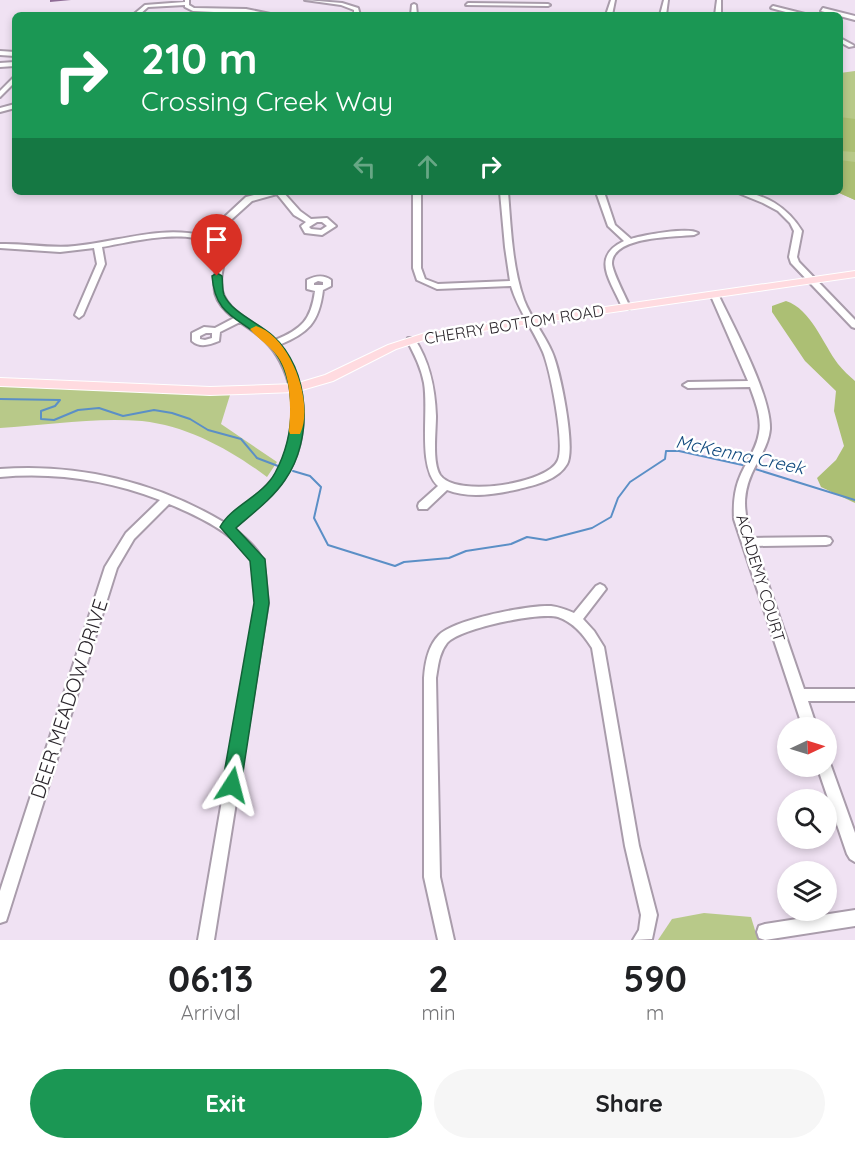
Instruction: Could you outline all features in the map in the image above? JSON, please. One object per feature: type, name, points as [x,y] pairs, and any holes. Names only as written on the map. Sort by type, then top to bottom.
[{"type":"main road","name":"CHERRY BOTTOM ROAD","points":[[0,382],[191,391],[244,392],[296,388],[329,378],[411,340],[468,328],[715,296],[855,274]]},
{"type":"street","points":[[307,0],[348,5],[356,9],[356,12]]},
{"type":"street","points":[[140,12],[147,6],[186,1],[189,8],[199,10],[258,12]]},
{"type":"street","points":[[468,2],[548,5]]},
{"type":"street","points":[[414,5],[414,12]]},
{"type":"street","points":[[773,7],[792,12]]},
{"type":"street","points":[[819,12],[823,7],[838,12]]},
{"type":"street","points":[[843,42],[851,46]]},
{"type":"street","points":[[0,96],[12,82]]},
{"type":"street","points":[[207,238],[249,199],[265,195]]},
{"type":"street","points":[[280,195],[297,213],[310,222]]},
{"type":"street","points":[[417,195],[417,268],[421,280],[437,287],[516,284]]},
{"type":"street","points":[[411,340],[425,364],[430,381],[431,462],[434,475],[444,486],[461,491],[480,491],[532,482],[552,475],[563,463],[565,448],[552,366],[520,302],[504,195]]},
{"type":"street","points":[[601,195],[612,226],[628,241]]},
{"type":"street","points":[[748,195],[777,206],[787,213],[798,231],[793,257],[795,263],[855,325]]},
{"type":"street","points":[[626,308],[609,271],[607,259],[613,249],[628,241],[694,233]]},
{"type":"street","points":[[0,246],[60,250],[98,246],[149,236],[207,238],[222,250],[217,276],[219,296],[240,318],[282,353],[296,388],[297,415],[288,464],[269,490],[227,527]]},
{"type":"street","points":[[79,315],[101,264],[98,246]]},
{"type":"street","points":[[274,344],[310,325],[315,317],[319,289]]},
{"type":"street","name":"ACADEMY COURT","points":[[715,296],[762,405],[765,427],[760,449],[738,499],[740,519],[806,717]]},
{"type":"street","points":[[216,331],[240,318]]},
{"type":"street","points":[[688,385],[753,384]]},
{"type":"street","points":[[0,473],[41,471],[95,477],[166,500],[227,527],[257,559],[262,603],[206,940]]},
{"type":"street","points":[[423,506],[444,486]]},
{"type":"street","name":"DEER MEADOW DRIVE","points":[[0,915],[111,567],[130,536],[166,500]]},
{"type":"street","points":[[747,542],[826,541]]},
{"type":"street","points":[[575,620],[600,589]]},
{"type":"street","points":[[447,940],[432,877],[430,678],[433,654],[447,635],[483,622],[554,611],[575,620],[589,631],[598,647],[632,846],[649,923],[641,940]]},
{"type":"street","points":[[799,695],[855,695]]},
{"type":"street","points":[[828,777],[855,854]]},
{"type":"street","points":[[765,932],[855,918]]},
{"type":"green space","points":[[855,71],[855,200],[843,195],[843,73]]},
{"type":"green space","points":[[843,117],[855,119],[855,152],[843,151]]},
{"type":"green space","points":[[843,160],[855,162],[855,200],[843,195]]},
{"type":"green space","points":[[786,301],[803,311],[838,364],[855,381],[855,503],[821,487],[817,478],[836,460],[844,446],[834,411],[836,391],[805,361],[772,312],[772,306]]},
{"type":"green space","points":[[0,384],[230,395],[221,424],[277,462],[267,477],[208,441],[176,428],[142,421],[89,421],[0,428]]},
{"type":"green space","points":[[704,913],[751,917],[758,940],[658,940],[672,919]]},
{"type":"waterway","name":"McKenna Creek","points":[[0,399],[60,400],[55,406],[41,411],[41,419],[54,420],[78,410],[99,408],[123,416],[154,410],[172,413],[190,419],[208,430],[241,439],[257,458],[278,466]]},
{"type":"waterway","name":"McKenna Creek","points":[[293,471],[310,476],[321,487],[314,518],[328,545],[395,566],[404,562],[449,558],[466,551],[511,544],[527,537],[546,540],[592,528],[611,517],[618,498],[630,482],[665,459],[666,451],[679,451],[747,466]]},
{"type":"waterway","name":"McKenna Creek","points":[[752,468],[855,500]]},
{"type":"slow traffic","points":[[256,329],[282,353],[296,388],[298,405],[295,431]]},
{"type":"route","points":[[217,276],[219,296],[240,318],[268,338],[282,353],[296,388],[298,405],[293,446],[288,464],[269,490],[227,527],[257,559],[262,603],[232,785]]}]
